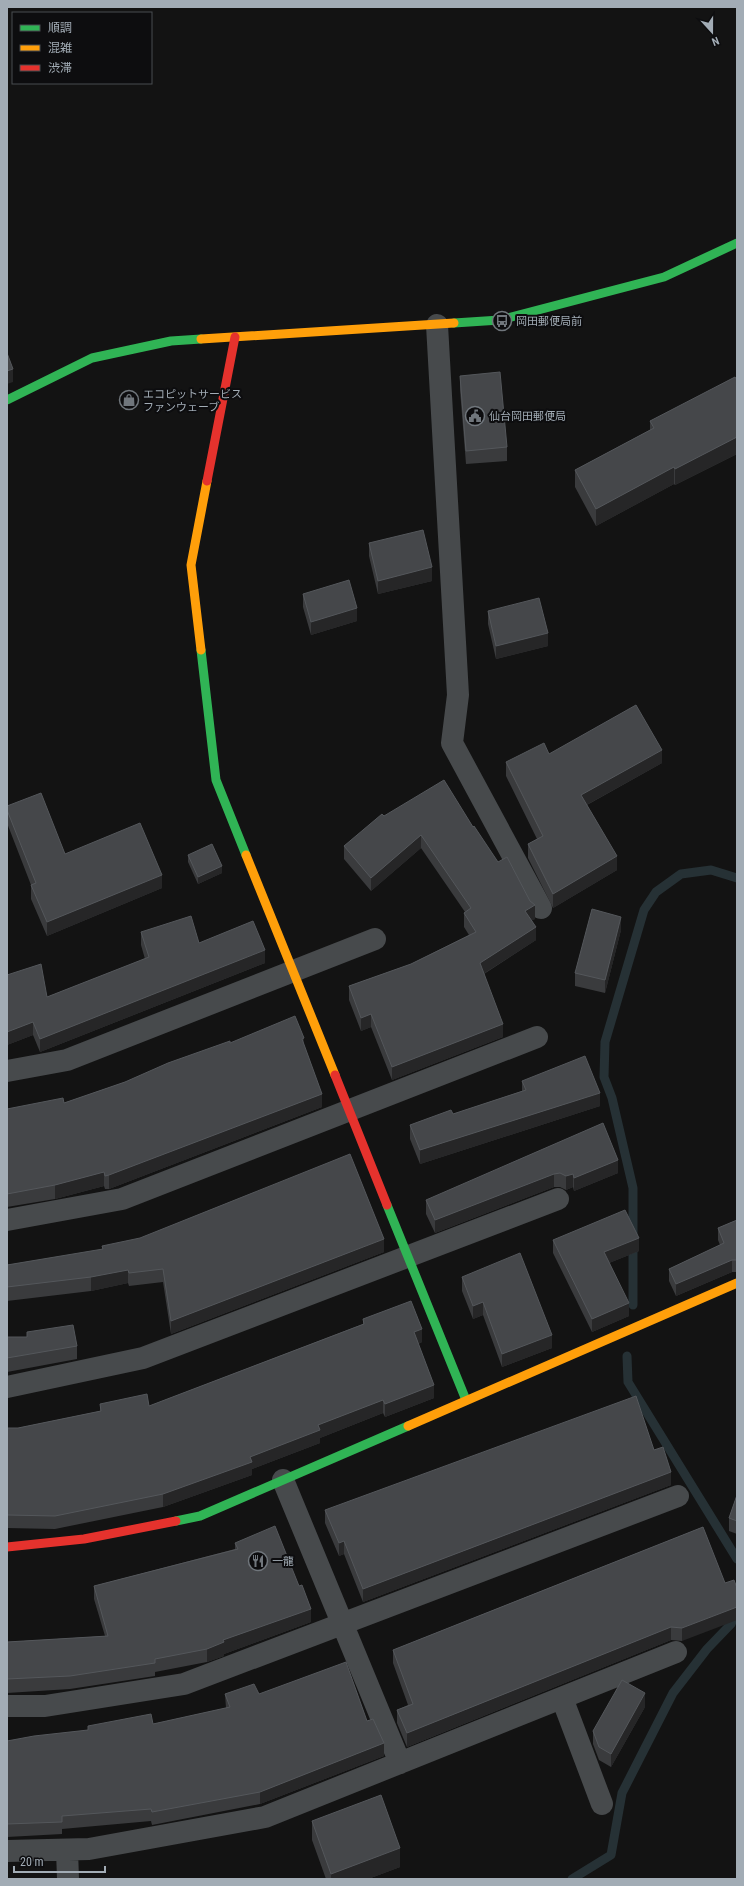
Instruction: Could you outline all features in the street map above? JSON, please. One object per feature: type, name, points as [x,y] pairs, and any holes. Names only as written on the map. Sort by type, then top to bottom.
[{"type":"street","points":[[7,400],[92,358],[171,341],[500,320],[664,277],[737,243]]},
{"type":"street","points":[[437,325],[458,695],[452,743],[541,908]]},
{"type":"street","points":[[235,337],[191,565],[216,780],[466,1400]]},
{"type":"street","points":[[7,1071],[67,1060],[293,972],[375,938]]},
{"type":"street","points":[[7,1220],[122,1199],[537,1037]]},
{"type":"street","points":[[7,1387],[143,1358],[558,1199]]},
{"type":"street","points":[[7,1547],[84,1539],[200,1516],[737,1283]]},
{"type":"street","points":[[282,1480],[400,1762]]},
{"type":"street","points":[[7,1706],[45,1706],[184,1684],[678,1496]]},
{"type":"street","points":[[7,1851],[89,1850],[265,1817],[676,1652]]},
{"type":"street","points":[[562,1698],[602,1804]]},
{"type":"street","points":[[67,1850],[68,1879]]},
{"type":"building","points":[[7,353],[13,369],[7,371]]},
{"type":"building","points":[[500,372],[507,447],[466,451],[460,376]]},
{"type":"building","points":[[735,377],[737,380],[737,437],[675,469],[674,467],[596,509],[575,470],[654,428],[650,421]]},
{"type":"building","points":[[423,530],[432,567],[378,581],[369,543]]},
{"type":"building","points":[[349,580],[357,608],[311,622],[303,594]]},
{"type":"building","points":[[539,598],[548,633],[496,646],[488,611]]},
{"type":"building","points":[[636,705],[662,750],[581,795],[617,856],[553,894],[528,844],[543,836],[506,762],[544,743],[549,754]]},
{"type":"building","points":[[444,780],[473,827],[474,826],[498,862],[507,857],[530,901],[535,905],[525,911],[536,927],[480,963],[503,1024],[392,1067],[371,1014],[361,1018],[349,986],[411,964],[476,932],[464,913],[471,908],[421,835],[371,878],[344,846],[382,814],[384,816]]},
{"type":"building","points":[[41,793],[65,854],[140,823],[162,875],[47,922],[31,885],[36,883],[7,810],[7,806]]},
{"type":"building","points":[[212,844],[222,866],[198,877],[188,855]]},
{"type":"building","points":[[592,909],[621,917],[605,980],[575,973]]},
{"type":"building","points":[[191,916],[199,943],[253,921],[265,950],[40,1039],[33,1022],[7,1032],[7,975],[41,964],[47,997],[149,957],[141,932]]},
{"type":"building","points":[[295,1016],[304,1038],[302,1039],[322,1094],[109,1175],[105,1176],[104,1172],[55,1185],[7,1194],[7,1109],[63,1098],[64,1103],[125,1082],[168,1063],[230,1041],[230,1043]]},
{"type":"building","points":[[585,1056],[600,1093],[420,1150],[410,1125],[451,1110],[453,1114],[526,1090],[522,1081]]},
{"type":"building","points":[[603,1123],[618,1160],[574,1178],[573,1174],[566,1176],[560,1173],[554,1174],[435,1220],[426,1200]]},
{"type":"building","points":[[350,1154],[384,1239],[171,1321],[163,1269],[129,1273],[128,1270],[91,1277],[7,1287],[7,1265],[103,1249],[102,1246],[140,1238]]},
{"type":"building","points":[[625,1210],[639,1238],[604,1252],[629,1303],[592,1319],[553,1240]]},
{"type":"building","points":[[737,1220],[737,1260],[732,1260],[676,1284],[669,1269],[724,1243],[718,1228]]},
{"type":"building","points":[[520,1253],[552,1335],[502,1354],[483,1302],[473,1306],[462,1277]]},
{"type":"building","points":[[411,1301],[422,1329],[414,1332],[434,1385],[385,1404],[383,1400],[318,1425],[320,1430],[250,1457],[252,1462],[163,1494],[55,1516],[7,1515],[7,1428],[18,1428],[101,1411],[100,1404],[147,1394],[149,1406],[364,1324],[363,1319]]},
{"type":"building","points":[[73,1325],[77,1346],[7,1358],[7,1337],[27,1337],[27,1332]]},
{"type":"building","points":[[636,1396],[654,1450],[663,1447],[671,1472],[363,1589],[344,1541],[339,1543],[325,1510]]},
{"type":"building","points":[[737,1495],[737,1521],[729,1518]]},
{"type":"building","points":[[275,1526],[299,1586],[302,1585],[311,1609],[223,1640],[224,1642],[207,1649],[155,1659],[155,1663],[70,1676],[7,1679],[7,1642],[108,1636],[94,1586],[238,1549],[235,1543]]},
{"type":"building","points":[[703,1527],[725,1583],[734,1580],[737,1588],[737,1607],[682,1628],[671,1627],[407,1733],[397,1710],[413,1704],[393,1650]]},
{"type":"building","points":[[346,1662],[367,1721],[373,1719],[384,1743],[260,1792],[152,1812],[151,1809],[62,1816],[62,1822],[7,1824],[7,1741],[34,1736],[88,1730],[88,1726],[151,1714],[153,1724],[230,1707],[225,1694],[254,1684],[259,1694]]},
{"type":"building","points":[[622,1680],[645,1693],[611,1754],[599,1747],[593,1731]]},
{"type":"building","points":[[381,1795],[400,1848],[331,1874],[312,1821]]},
{"type":"waterway","points":[[633,1305],[633,1188],[612,1098],[604,1077],[605,1042],[644,910],[656,892],[681,874],[711,870],[737,878]]},
{"type":"waterway","points":[[627,1356],[628,1382],[737,1559]]},
{"type":"waterway","points":[[572,1879],[611,1855],[622,1793],[673,1693],[707,1649],[731,1624],[737,1609]]},
{"type":"traffic: fast","points":[[454,323],[500,320],[664,277],[737,243]]},
{"type":"traffic: fast","points":[[7,400],[92,358],[171,341],[201,339]]},
{"type":"traffic: fast","points":[[201,650],[216,780],[246,855]]},
{"type":"traffic: fast","points":[[387,1205],[466,1400]]},
{"type":"traffic: fast","points":[[176,1521],[200,1516],[408,1426]]},
{"type":"traffic: slow","points":[[201,339],[454,323]]},
{"type":"traffic: slow","points":[[201,650],[191,565],[207,481]]},
{"type":"traffic: slow","points":[[246,855],[335,1075]]},
{"type":"traffic: slow","points":[[408,1426],[737,1283]]},
{"type":"traffic: jam","points":[[207,481],[235,337]]},
{"type":"traffic: jam","points":[[335,1075],[387,1205]]},
{"type":"traffic: jam","points":[[7,1547],[84,1539],[176,1521]]},
{"type":"place","name":"岡田郵便局前","points":[[502,321]]},
{"type":"place","name":"エコピットサービス ファンウェーブ","points":[[129,400]]},
{"type":"place","name":"仙台岡田郵便局","points":[[475,416]]},
{"type":"place","name":"一龍","points":[[258,1561]]}]
